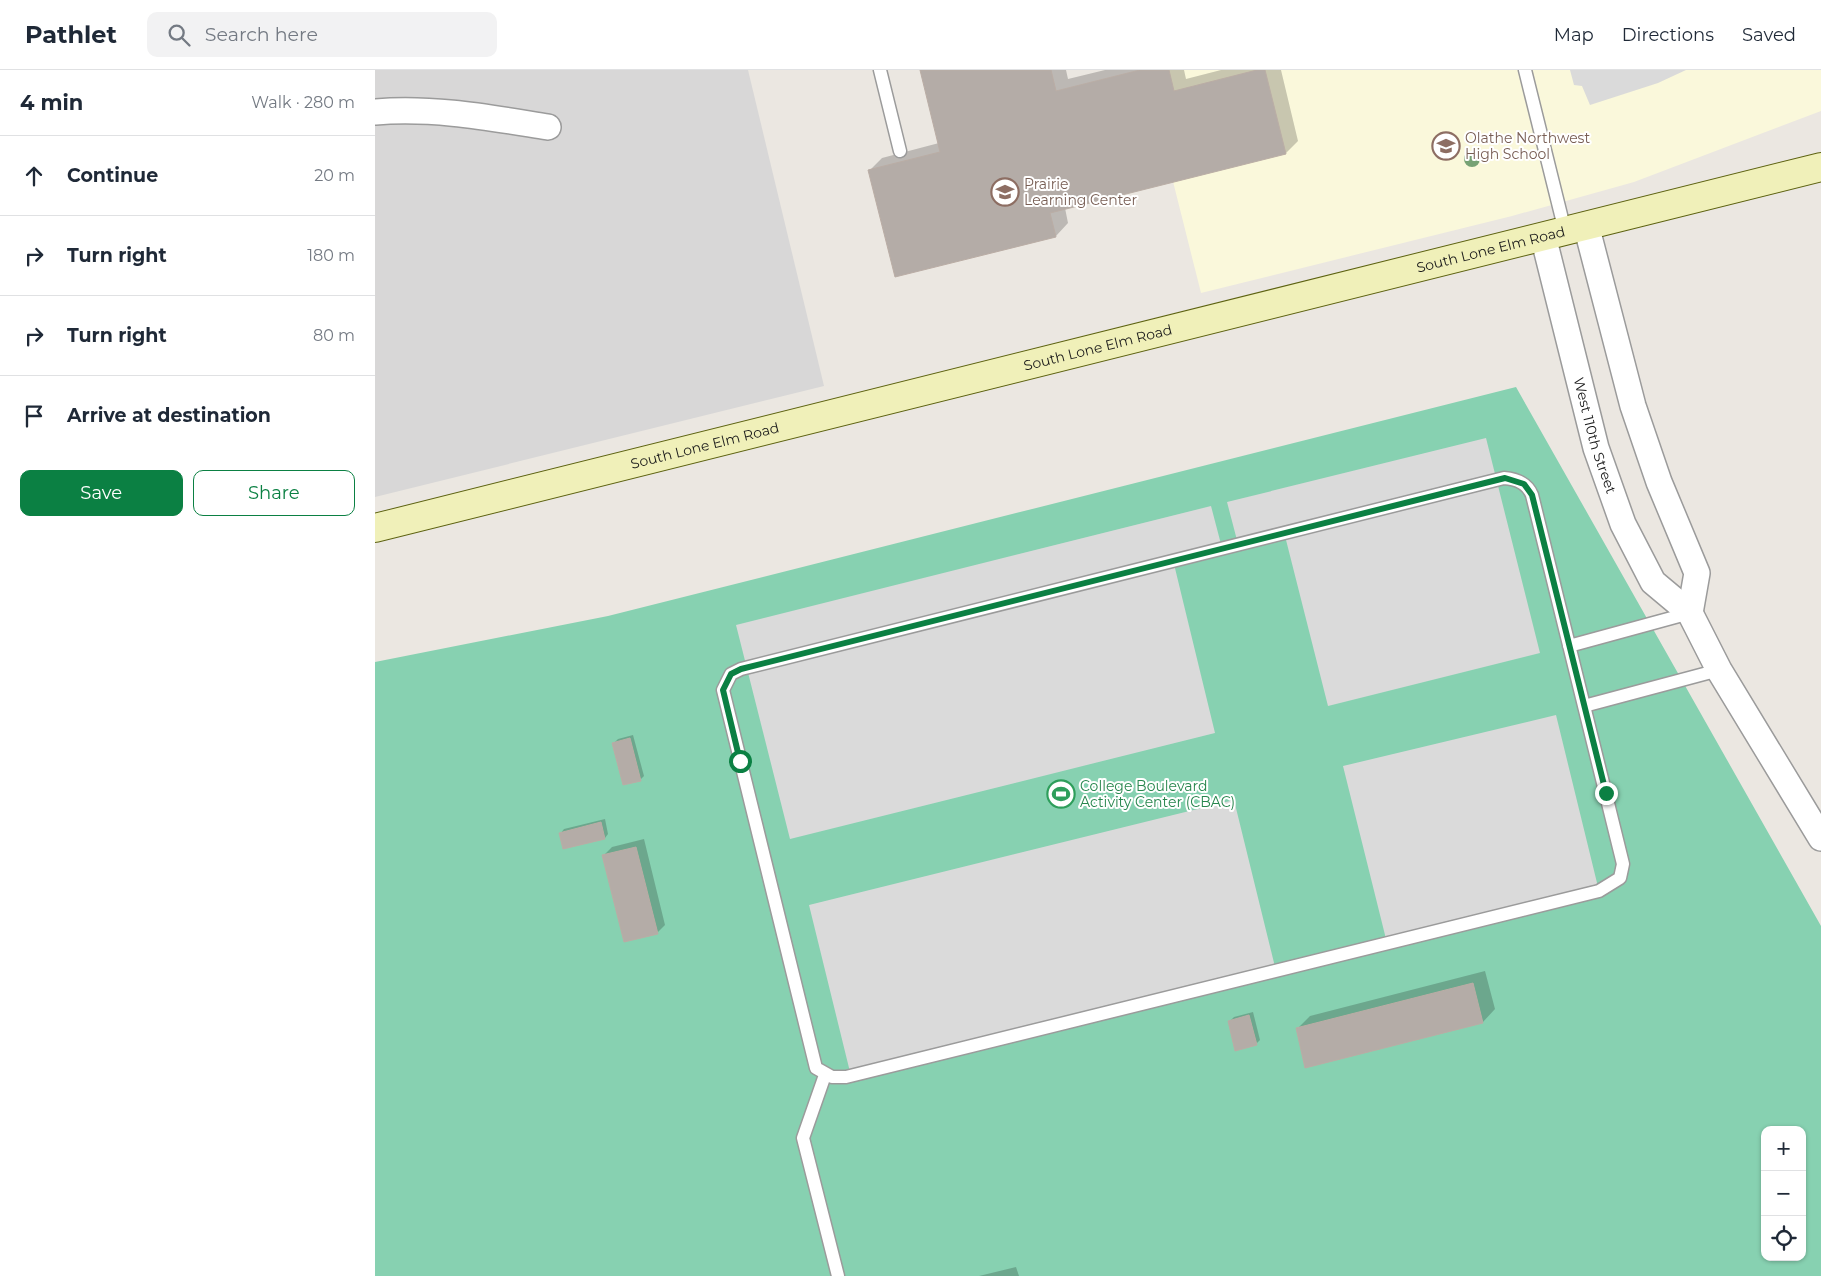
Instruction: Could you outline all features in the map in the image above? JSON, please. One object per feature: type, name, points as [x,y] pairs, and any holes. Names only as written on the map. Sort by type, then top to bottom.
[{"type":"street","points":[[375,112],[394,110],[458,112],[548,127]]},
{"type":"street","name":"South Lone Elm Road","points":[[375,528],[1821,167]]},
{"type":"street","points":[[1565,231],[1633,406],[1659,482],[1697,573],[1690,613]]},
{"type":"street","name":"West 110th Street","points":[[1565,231],[1596,448],[1623,524],[1653,582],[1690,613],[1719,670],[1821,838]]},
{"type":"lane","points":[[880,70],[900,151]]},
{"type":"lane","points":[[1525,70],[1565,231]]},
{"type":"lane","points":[[1505,478],[1524,484],[1532,495],[1584,706],[1623,864],[1620,878],[1599,891],[851,1076],[832,1077],[825,1075],[816,1068],[814,1063],[723,690],[731,674],[885,632],[1505,478]]},
{"type":"lane","points":[[1569,646],[1690,613]]},
{"type":"lane","points":[[1584,706],[1719,670]]},
{"type":"lane","points":[[825,1075],[803,1138],[838,1276]]},
{"type":"shaded area","points":[[375,70],[748,70],[824,386],[375,497]]},
{"type":"shaded area","name":"Olathe Northwest High School","points":[[1145,70],[1821,70],[1821,111],[1634,182],[1512,216],[1201,293]]},
{"type":"shaded area","points":[[1570,70],[1686,70],[1658,83],[1590,105],[1582,86],[1574,85]]},
{"type":"shaded area","points":[[1486,438],[1540,653],[1328,706],[1284,532],[1238,544],[1227,502]]},
{"type":"shaded area","points":[[1211,506],[1222,548],[1173,560],[1215,733],[790,839],[736,625]]},
{"type":"shaded area","points":[[1556,715],[1599,891],[1387,943],[1343,766]]},
{"type":"shaded area","points":[[1234,800],[1276,971],[851,1076],[809,905]]},
{"type":"green space","name":"College Boulevard Activity Center (CBAC)","points":[[1516,387],[1821,926],[1821,1276],[375,1276],[375,662],[608,616]]},
{"type":"building","name":"Prairie Learning Center","points":[[920,70],[1051,70],[1056,91],[1140,70],[1169,70],[1174,91],[1257,70],[1265,70],[1286,154],[1050,213],[1056,237],[895,277],[868,170],[940,152]]},
{"type":"building","points":[[630,738],[641,781],[623,785],[612,743]]},
{"type":"building","points":[[601,822],[605,839],[563,849],[559,833]]},
{"type":"building","points":[[636,847],[658,934],[624,942],[602,855]]},
{"type":"building","points":[[1473,983],[1483,1023],[1305,1068],[1296,1028]]},
{"type":"building","points":[[1249,1015],[1257,1045],[1235,1051],[1228,1021]]},
{"type":"place","name":"Olathe Northwest High School","points":[[1446,146]]},
{"type":"place","name":"Prairie Learning Center","points":[[1005,192]]},
{"type":"place","name":"College Boulevard Activity Center (CBAC)","points":[[1061,794]]},
{"type":"route","points":[[740,761],[723,690],[726,680],[731,674],[741,669],[1495,478],[1505,478],[1514,479],[1524,484],[1532,495],[1606,793]]}]
